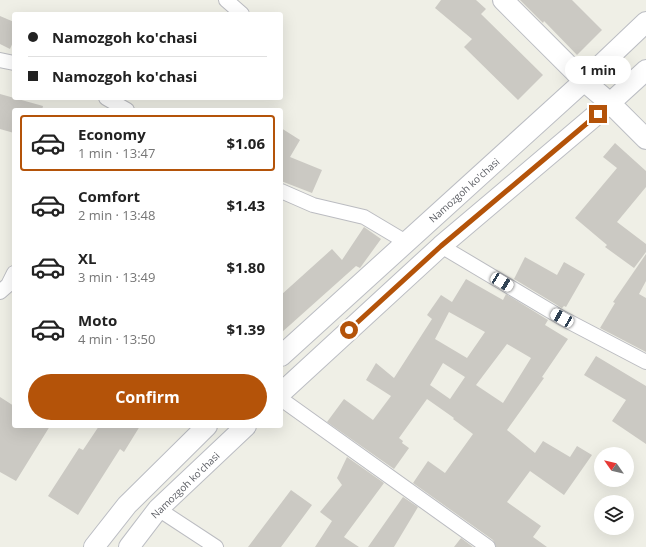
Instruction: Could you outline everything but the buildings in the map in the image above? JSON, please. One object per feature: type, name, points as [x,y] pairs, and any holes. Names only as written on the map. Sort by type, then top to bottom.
[{"type":"main road","points":[[503,0],[584,81],[610,103],[646,139]]},
{"type":"main road","name":"Namozgoh ko'chasi","points":[[283,354],[584,81],[646,22]]},
{"type":"main road","points":[[283,391],[441,246],[610,103],[646,70]]},
{"type":"main road","points":[[94,547],[127,505],[205,428]]},
{"type":"main road","name":"Namozgoh ko'chasi","points":[[129,547],[158,508],[244,428]]},
{"type":"street","points":[[226,0],[240,12]]},
{"type":"street","points":[[0,60],[12,63]]},
{"type":"street","points":[[110,100],[124,108]]},
{"type":"street","points":[[283,192],[313,205],[364,217],[406,242]]},
{"type":"street","points":[[441,246],[562,318],[646,362]]},
{"type":"street","points":[[0,292],[8,285],[12,277]]},
{"type":"street","points":[[283,400],[488,547]]},
{"type":"street","points":[[158,508],[216,547]]},
{"type":"route","points":[[349,330],[441,246],[598,114]]}]
